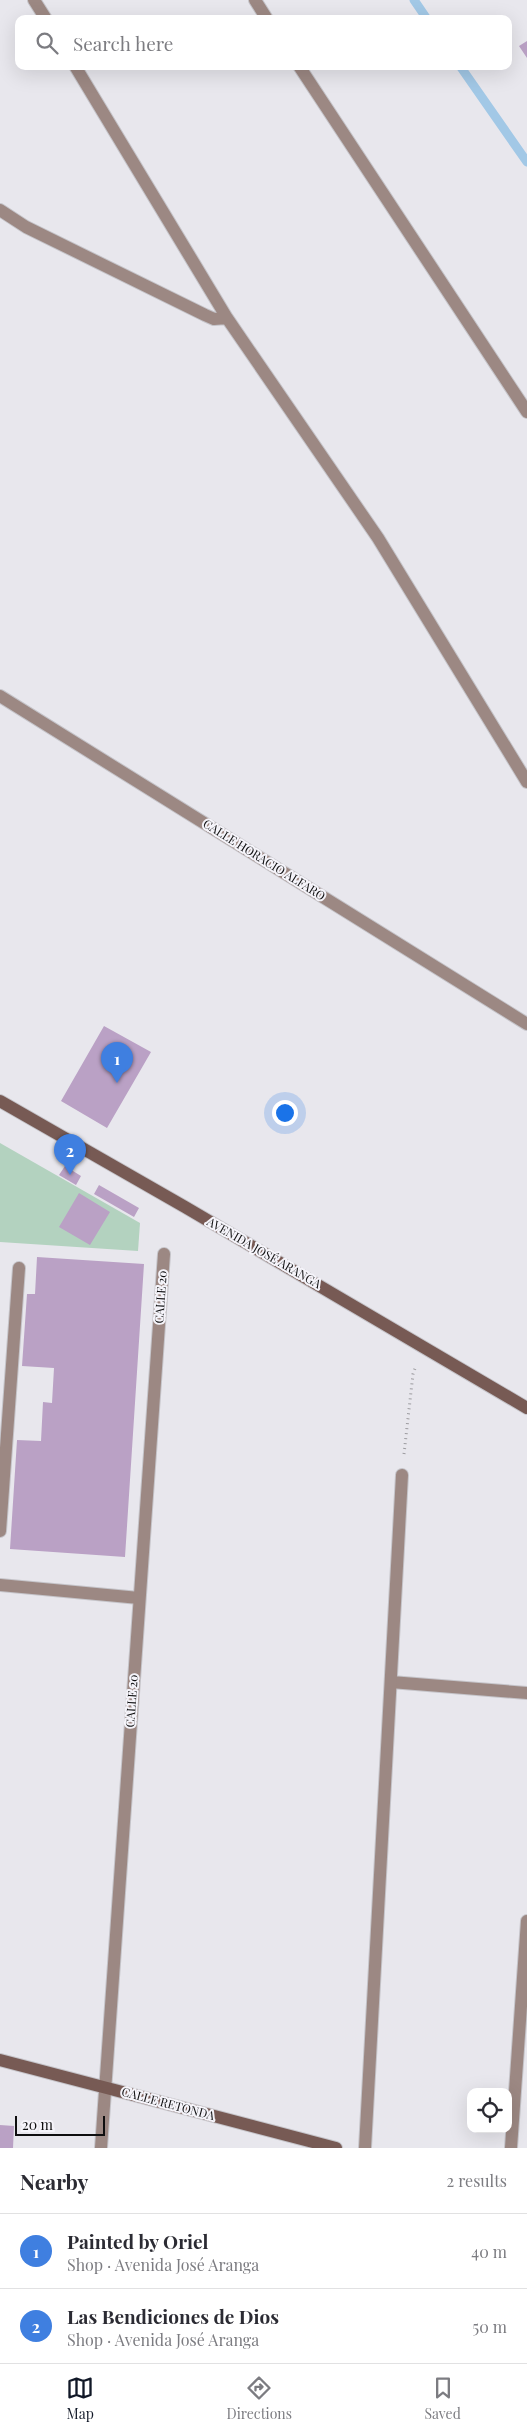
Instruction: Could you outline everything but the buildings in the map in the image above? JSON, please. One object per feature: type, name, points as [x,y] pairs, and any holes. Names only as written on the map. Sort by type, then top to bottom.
[{"type":"street","points":[[34,0],[43,15]]},
{"type":"street","points":[[255,0],[265,15]]},
{"type":"street","points":[[77,70],[227,318],[378,538],[527,782]]},
{"type":"street","points":[[302,70],[527,412]]},
{"type":"street","points":[[0,210],[26,227],[197,311],[214,319],[227,318]]},
{"type":"street","name":"CALLE HORACIO ALFARO","points":[[0,696],[527,1024]]},
{"type":"street","name":"AVENIDA JOSÉ ARANGA","points":[[0,1102],[185,1207],[527,1408]]},
{"type":"street","name":"CALLE 20","points":[[101,2148],[164,1254]]},
{"type":"street","points":[[0,1531],[18,1268]]},
{"type":"street","points":[[365,2148],[402,1475]]},
{"type":"street","points":[[0,1585],[139,1598]]},
{"type":"street","points":[[391,1682],[527,1693]]},
{"type":"street","points":[[511,2148],[527,1920]]},
{"type":"street","name":"CALLE RETONDA","points":[[0,2060],[336,2148]]},
{"type":"path","points":[[402,1475],[412,1374],[426,1348]]},
{"type":"green space","points":[[0,1143],[140,1223],[138,1251],[0,1242]]},
{"type":"waterway","points":[[414,0],[424,15]]},
{"type":"waterway","points":[[463,70],[527,162]]},
{"type":"place","name":"Painted by Oriel","points":[[117,1083]]},
{"type":"place","name":"Las Bendiciones de Dios","points":[[70,1175]]}]
